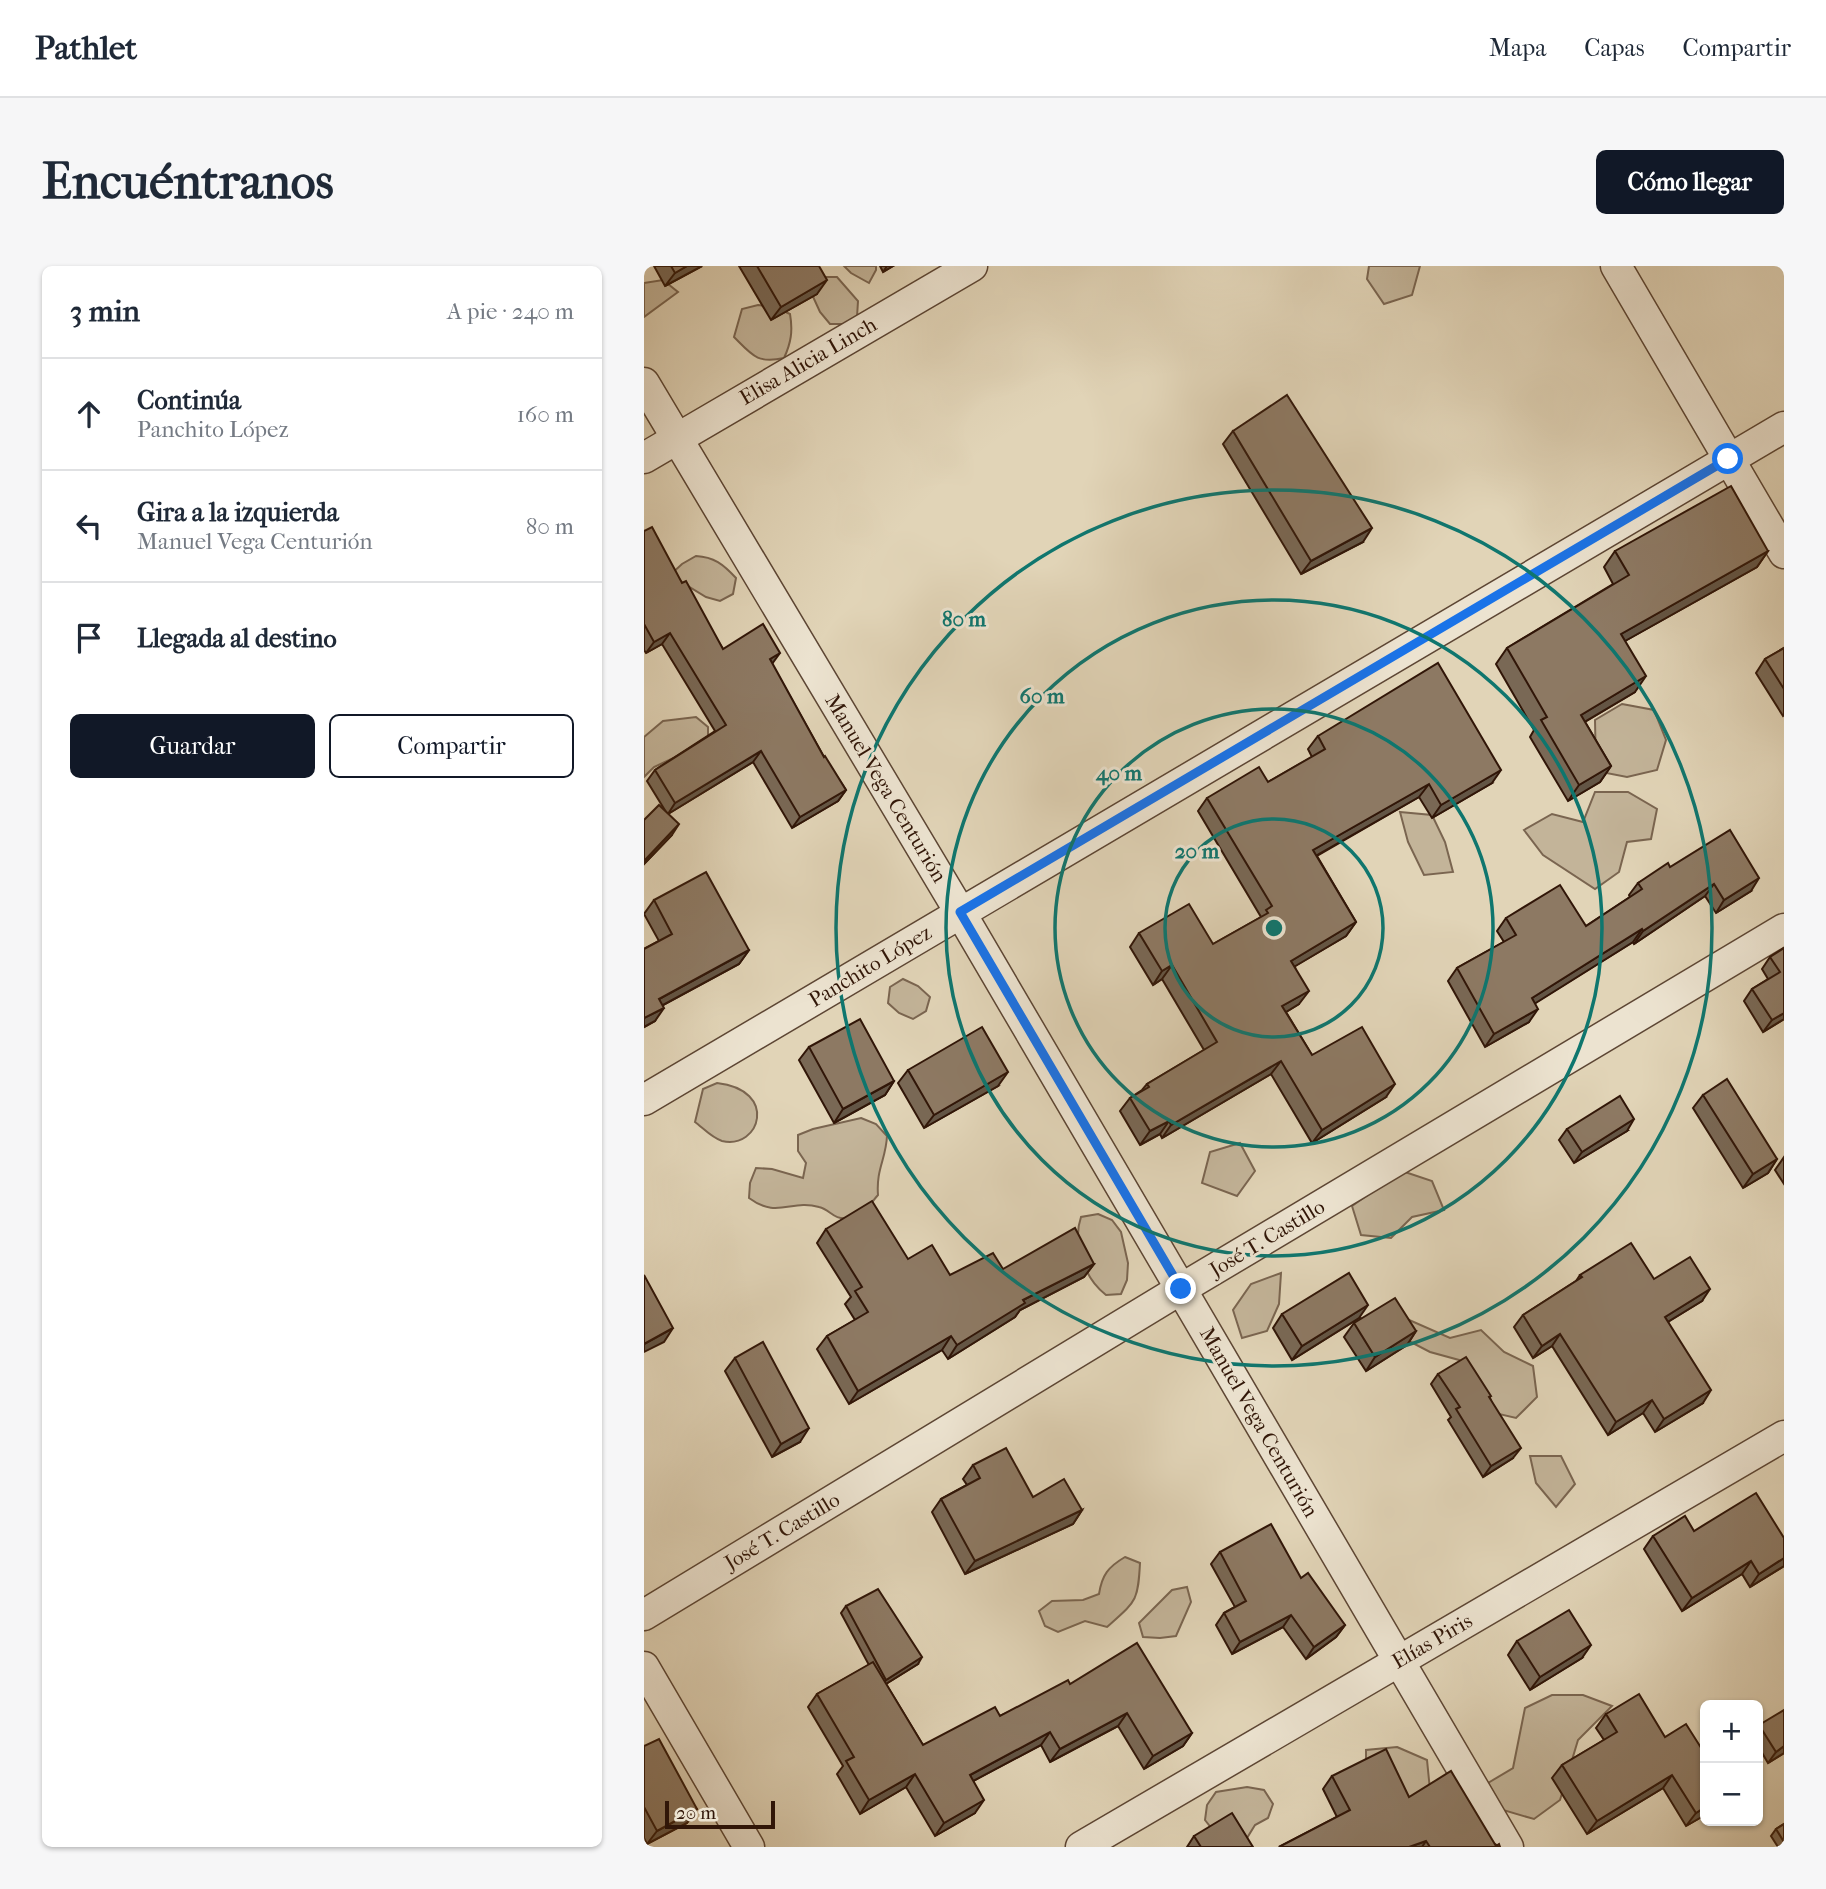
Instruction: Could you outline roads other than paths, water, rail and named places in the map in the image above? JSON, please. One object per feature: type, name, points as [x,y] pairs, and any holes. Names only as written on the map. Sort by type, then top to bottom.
[{"type":"street","name":"Elisa Alicia Linch","points":[[644,457],[972,266]]},
{"type":"street","points":[[1616,266],[1784,553]]},
{"type":"street","name":"Manuel Vega Centurión","points":[[644,383],[960,912],[1508,1847]]},
{"type":"street","name":"Panchito López","points":[[644,1100],[1784,426]]},
{"type":"street","name":"José T. Castillo","points":[[644,1615],[1181,1289],[1784,929]]},
{"type":"street","name":"Elías Piris","points":[[1081,1847],[1784,1436]]},
{"type":"street","points":[[644,1667],[749,1847]]}]
